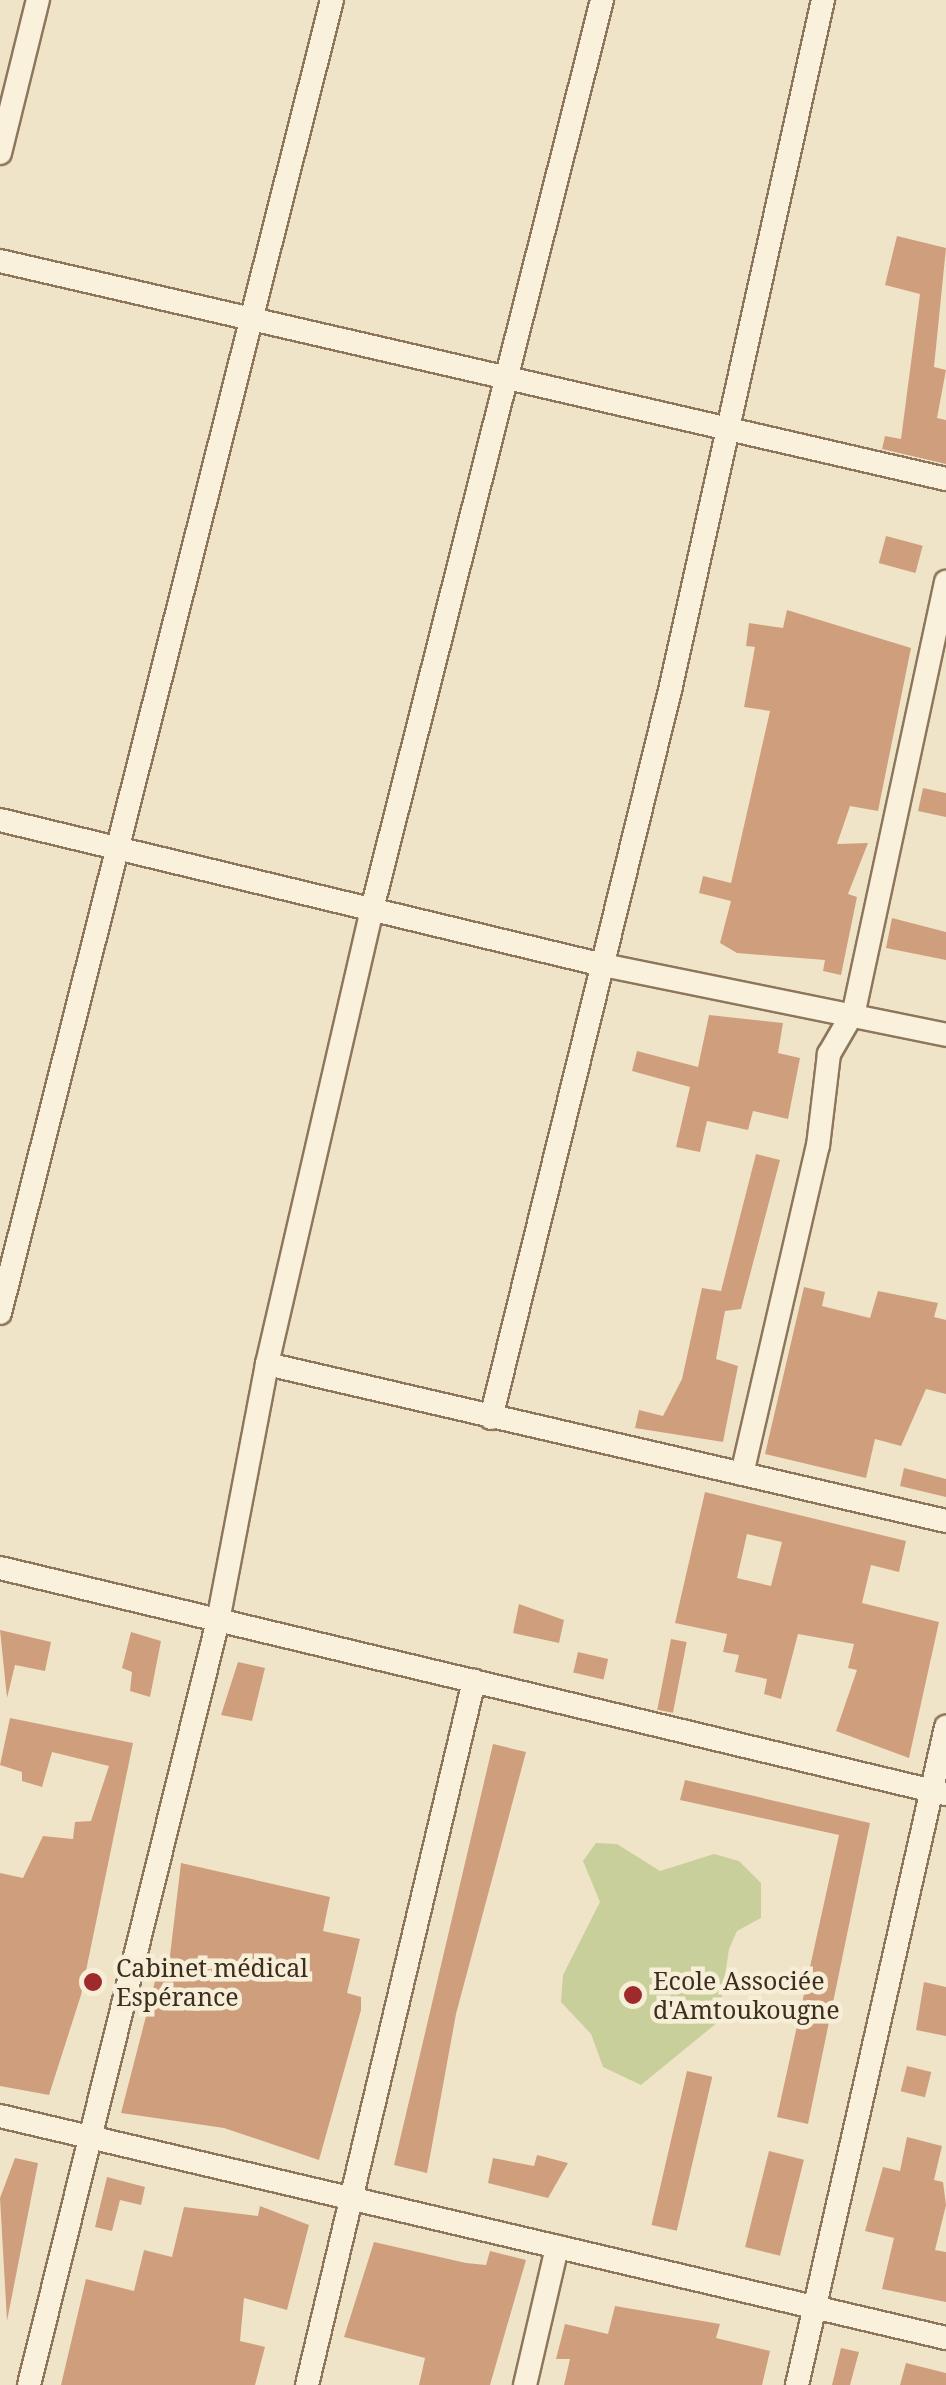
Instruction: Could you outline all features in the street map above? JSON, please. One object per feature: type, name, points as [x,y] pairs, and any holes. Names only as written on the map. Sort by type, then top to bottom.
[{"type":"street","points":[[0,153],[38,0]]},
{"type":"street","points":[[0,1312],[112,846],[332,0]]},
{"type":"street","points":[[29,2385],[218,1621],[266,1364],[372,909],[502,377],[602,0]]},
{"type":"street","points":[[491,1418],[603,965],[823,0]]},
{"type":"street","points":[[0,261],[946,479]]},
{"type":"street","points":[[742,1474],[818,1146],[830,1054],[854,1011],[946,582]]},
{"type":"street","points":[[0,820],[603,965],[854,1011],[946,1034]]},
{"type":"street","points":[[266,1364],[946,1521]]},
{"type":"street","points":[[0,1568],[938,1793]]},
{"type":"street","points":[[307,2385],[474,1681]]},
{"type":"street","points":[[797,2385],[938,1793],[946,1728]]},
{"type":"street","points":[[0,2116],[556,2247],[816,2302],[946,2338]]},
{"type":"street","points":[[525,2385],[556,2247]]},
{"type":"green space","points":[[596,1843],[617,1844],[660,1871],[714,1854],[739,1861],[761,1883],[761,1918],[737,1931],[729,1949],[718,2022],[641,2085],[603,2067],[591,2034],[561,2002],[563,1975],[600,1902],[583,1861]]},
{"type":"building","points":[[897,236],[946,248],[934,367],[946,370],[937,418],[946,420],[946,464],[882,449],[885,436],[901,439],[920,294],[885,285]]},
{"type":"building","points":[[886,536],[923,546],[915,573],[879,563]]},
{"type":"building","points":[[787,610],[911,648],[878,811],[850,806],[837,844],[868,843],[848,894],[857,897],[841,975],[823,971],[825,960],[737,953],[720,943],[731,901],[699,893],[703,876],[731,883],[770,711],[744,707],[755,647],[746,646],[749,623],[783,628]]},
{"type":"building","points":[[923,788],[946,793],[946,817],[918,811]]},
{"type":"building","points":[[892,918],[946,932],[946,960],[886,948]]},
{"type":"building","points":[[709,1015],[783,1023],[778,1053],[800,1058],[788,1119],[753,1111],[748,1130],[707,1121],[700,1152],[676,1147],[690,1087],[632,1071],[637,1051],[698,1067]]},
{"type":"building","points":[[756,1154],[780,1160],[741,1309],[725,1311],[716,1359],[738,1366],[723,1442],[635,1428],[639,1410],[663,1416],[682,1379],[702,1288],[721,1291]]},
{"type":"building","points":[[804,1287],[825,1292],[822,1306],[870,1318],[878,1291],[938,1303],[934,1317],[946,1320],[946,1394],[926,1389],[901,1446],[875,1439],[866,1478],[765,1454]]},
{"type":"building","points":[[904,1468],[946,1479],[946,1497],[900,1486]]},
{"type":"building","points":[[705,1492],[906,1541],[899,1572],[871,1565],[862,1603],[939,1622],[909,1758],[836,1731],[857,1670],[848,1668],[854,1644],[798,1634],[781,1699],[764,1694],[767,1679],[735,1672],[739,1655],[723,1652],[727,1634],[675,1623]],"holes":[[[747,1534],[782,1542],[771,1586],[737,1578]]]},
{"type":"building","points":[[519,1604],[564,1620],[559,1643],[513,1633]]},
{"type":"building","points":[[0,1630],[51,1642],[45,1671],[15,1665],[7,1698]]},
{"type":"building","points":[[131,1632],[161,1641],[150,1697],[130,1691],[132,1672],[122,1668]]},
{"type":"building","points":[[671,1639],[687,1642],[673,1713],[657,1710]]},
{"type":"building","points":[[578,1652],[608,1659],[603,1679],[573,1672]]},
{"type":"building","points":[[238,1662],[265,1668],[252,1721],[221,1715]]},
{"type":"building","points":[[10,1718],[133,1743],[81,1995],[49,2095],[0,2086],[0,1873],[23,1878],[43,1836],[73,1839],[75,1822],[91,1821],[109,1766],[52,1752],[42,1787],[22,1781],[22,1772],[0,1765]]},
{"type":"building","points":[[493,1744],[526,1752],[456,2014],[427,2173],[394,2165]]},
{"type":"building","points":[[685,1780],[870,1823],[808,2124],[777,2117],[839,1835],[680,1800]]},
{"type":"building","points":[[181,1863],[330,1897],[323,1931],[360,1939],[347,1993],[361,1997],[361,2010],[319,2160],[224,2128],[121,2113],[160,1962],[169,1964]]},
{"type":"building","points":[[924,1982],[946,1987],[946,2036],[916,2030]]},
{"type":"building","points":[[907,2066],[931,2072],[925,2097],[901,2091]]},
{"type":"building","points":[[687,2071],[712,2077],[677,2231],[651,2225]]},
{"type":"building","points":[[907,2137],[942,2146],[934,2180],[943,2182],[946,2205],[935,2250],[946,2252],[946,2302],[882,2289],[894,2238],[865,2231],[883,2167],[900,2171]]},
{"type":"building","points":[[769,2151],[804,2160],[780,2256],[745,2247]]},
{"type":"building","points":[[537,2155],[568,2163],[548,2198],[488,2183],[493,2158],[534,2166]]},
{"type":"building","points":[[15,2158],[38,2163],[7,2321],[0,2198]]},
{"type":"building","points":[[107,2177],[145,2187],[141,2205],[120,2200],[112,2231],[95,2227]]},
{"type":"building","points":[[260,2206],[309,2225],[287,2310],[244,2298],[240,2341],[265,2347],[255,2385],[61,2385],[86,2279],[134,2291],[144,2250],[172,2257],[184,2207],[258,2216]]},
{"type":"building","points":[[374,2242],[466,2263],[486,2265],[490,2251],[526,2260],[490,2385],[419,2385],[425,2358],[344,2337]]},
{"type":"building","points":[[615,2306],[720,2324],[716,2338],[770,2351],[762,2385],[564,2385],[570,2359],[556,2359],[565,2324],[608,2334]]},
{"type":"building","points":[[841,2348],[859,2352],[850,2385],[832,2385]]},
{"type":"building","points":[[906,2363],[946,2373],[946,2385],[900,2385]]},
{"type":"place","name":"Cabinet médical Espérance","points":[[93,1982]]},
{"type":"place","name":"Ecole Associée d'Amtoukougne","points":[[633,1995]]}]
